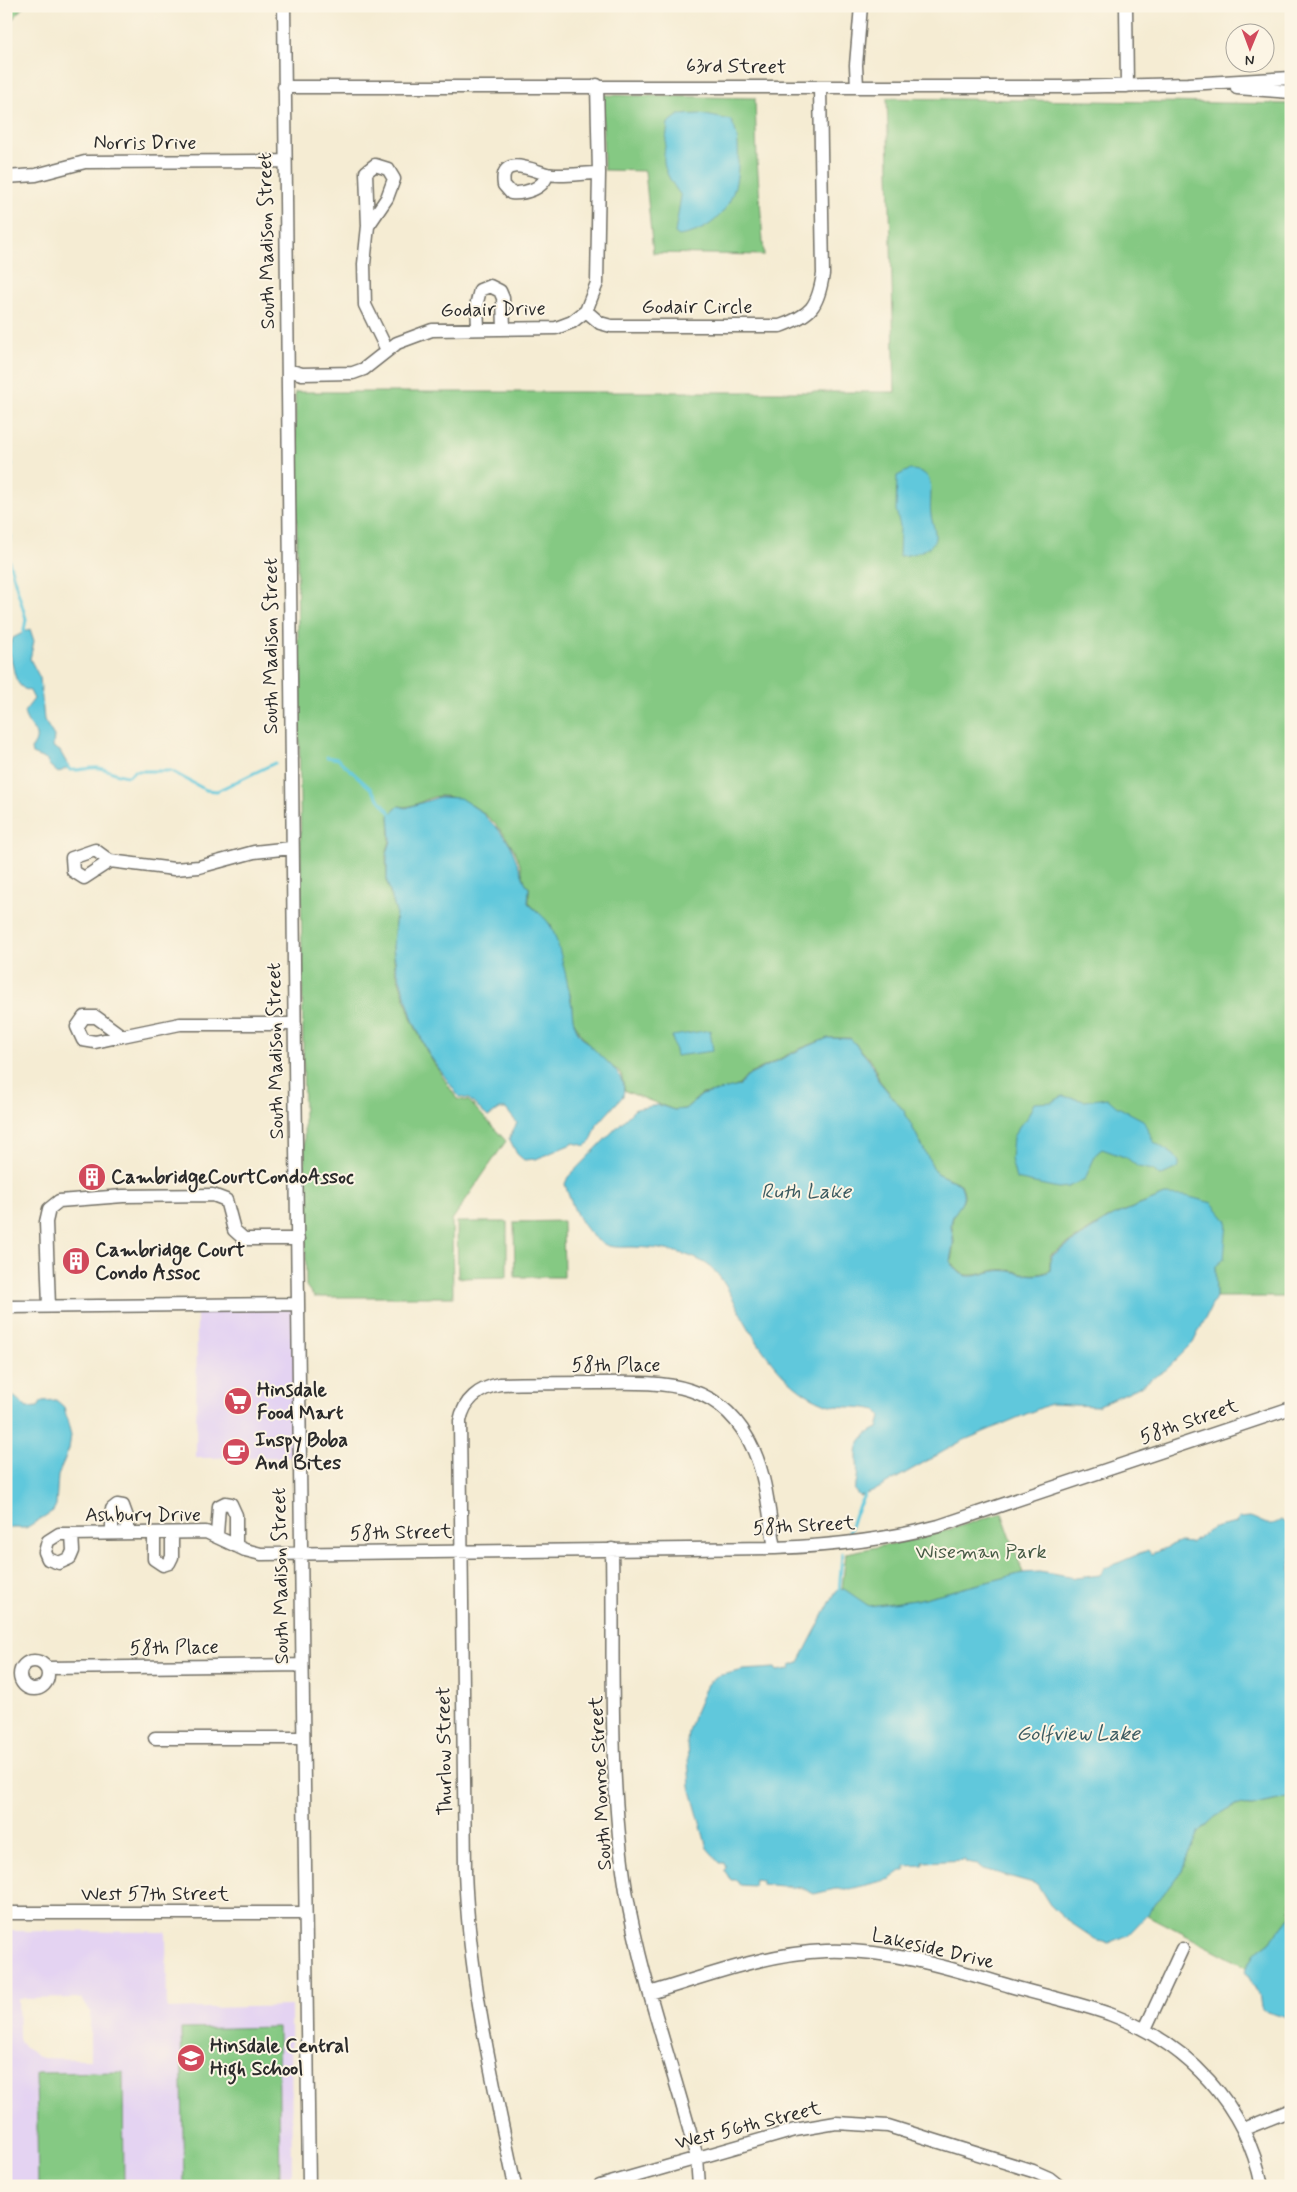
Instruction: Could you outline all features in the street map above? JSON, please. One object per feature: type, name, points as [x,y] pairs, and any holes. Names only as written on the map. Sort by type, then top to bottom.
[{"type":"street","name":"South Madison Street","points":[[284,6],[308,2186]]},
{"type":"street","points":[[857,87],[856,64],[861,6]]},
{"type":"street","points":[[1126,6],[1127,86]]},
{"type":"street","name":"63rd Street","points":[[284,87],[1127,86],[1291,78]]},
{"type":"street","name":"63rd Street","points":[[1188,84],[1291,92]]},
{"type":"street","points":[[586,310],[597,283],[599,173],[597,86]]},
{"type":"street","name":"Godair Circle","points":[[586,310],[600,322],[611,326],[780,326],[799,319],[813,308],[820,294],[822,274],[820,87]]},
{"type":"street","name":"Norris Drive","points":[[6,177],[36,175],[85,162],[285,162]]},
{"type":"street","points":[[547,174],[599,173]]},
{"type":"street","points":[[368,226],[364,264],[365,305],[386,350]]},
{"type":"street","points":[[478,328],[478,296],[480,290],[490,286],[500,290],[503,298],[504,329]]},
{"type":"street","name":"Godair Drive","points":[[288,370],[302,374],[338,375],[353,373],[375,362],[386,350],[414,336],[432,330],[556,328],[572,322],[586,310]]},
{"type":"street","points":[[110,861],[185,869],[212,865],[254,852],[292,848]]},
{"type":"street","points":[[122,1036],[180,1024],[295,1024]]},
{"type":"street","points":[[48,1306],[46,1222],[50,1209],[59,1202],[123,1196],[213,1195],[226,1200],[234,1230],[244,1239],[298,1239]]},
{"type":"street","points":[[6,1307],[298,1304]]},
{"type":"street","name":"58th Place","points":[[550,1383],[651,1382],[682,1386],[706,1397],[730,1414],[747,1437],[758,1462],[775,1548]]},
{"type":"street","name":"Thurlow Street","points":[[515,2186],[479,2016],[468,1930],[460,1421],[472,1396],[491,1386],[550,1383]]},
{"type":"street","name":"58th Street","points":[[300,1553],[775,1548],[845,1544],[924,1530],[1291,1408]]},
{"type":"street","points":[[217,1535],[219,1506],[226,1503],[231,1504],[236,1515],[236,1546]]},
{"type":"street","points":[[112,1533],[112,1509],[118,1505],[126,1509],[127,1533]]},
{"type":"street","name":"Ashbury Drive","points":[[72,1534],[206,1532],[217,1535],[236,1546],[261,1554],[300,1553]]},
{"type":"street","points":[[154,1533],[154,1559],[163,1565],[169,1563],[172,1557],[172,1533]]},
{"type":"street","name":"South Monroe Street","points":[[612,1550],[617,1819],[630,1909],[650,1993],[697,2158],[699,2186]]},
{"type":"street","name":"58th Place","points":[[47,1668],[301,1665]]},
{"type":"street","points":[[156,1738],[302,1738]]},
{"type":"street","name":"West 57th Street","points":[[6,1913],[304,1913]]},
{"type":"street","points":[[1145,2030],[1182,1949]]},
{"type":"street","name":"Lakeside Drive","points":[[650,1993],[786,1956],[824,1951],[862,1951],[905,1957],[1110,2014],[1145,2030],[1176,2048],[1204,2073],[1244,2129],[1262,2186]]},
{"type":"street","points":[[1244,2129],[1291,2110]]},
{"type":"street","name":"West 56th Street","points":[[600,2186],[810,2126],[836,2123],[864,2123],[911,2132],[1054,2182]]},
{"type":"shaded area","points":[[298,1304],[301,1457],[196,1458],[197,1305]]},
{"type":"shaded area","name":"Hinsdale Central High School","points":[[6,1931],[166,1932],[167,2009],[291,2006],[292,2186],[6,2186]],"holes":[[[82,1998],[90,2011],[90,2059],[41,2058],[25,2047],[19,2039],[18,1999]]]},
{"type":"green space","points":[[6,6],[24,6],[6,27]]},
{"type":"green space","points":[[602,95],[755,98],[757,160],[764,255],[653,253],[645,171],[604,170]]},
{"type":"green space","points":[[887,98],[1291,104],[1291,1297],[1216,1297],[1215,1267],[1165,1195],[1112,1216],[1050,1255],[1050,1270],[1043,1273],[1029,1274],[1010,1270],[996,1270],[975,1275],[963,1274],[951,1261],[954,1242],[952,1221],[964,1196],[961,1184],[936,1173],[904,1111],[879,1080],[874,1064],[850,1038],[828,1038],[799,1049],[748,1075],[739,1085],[728,1090],[702,1094],[685,1109],[674,1110],[625,1091],[621,1074],[592,1049],[573,1020],[571,998],[551,925],[529,903],[529,887],[525,882],[513,847],[497,826],[480,810],[460,800],[439,796],[414,805],[399,806],[389,815],[390,841],[386,854],[387,882],[396,912],[393,948],[395,968],[412,1020],[428,1054],[457,1099],[469,1101],[506,1141],[452,1220],[453,1297],[314,1297],[306,1286],[295,392],[895,392]]},
{"type":"green space","points":[[563,1221],[564,1277],[515,1277],[514,1222]]},
{"type":"green space","points":[[457,1222],[507,1222],[507,1277],[458,1278]]},
{"type":"green space","name":"Wiseman Park","points":[[1002,1513],[1023,1573],[916,1600],[869,1606],[842,1589],[846,1553],[922,1538]]},
{"type":"green space","points":[[1291,1797],[1291,1916],[1271,1941],[1255,1953],[1247,1967],[1147,1915],[1182,1870],[1199,1832],[1215,1817],[1235,1805],[1252,1806]]},
{"type":"green space","points":[[278,2027],[280,2186],[184,2186],[181,2029]]},
{"type":"green space","points":[[123,2072],[124,2186],[38,2186],[36,2073]]},
{"type":"water","points":[[700,114],[731,120],[738,140],[737,176],[730,201],[724,211],[705,227],[693,233],[679,236],[675,233],[681,196],[668,176],[664,162],[668,123],[679,115]]},
{"type":"water","points":[[909,470],[919,471],[929,479],[931,492],[930,508],[935,538],[934,542],[926,549],[909,555],[899,556],[900,526],[896,510],[897,476]]},
{"type":"water","points":[[30,629],[34,641],[30,659],[40,678],[44,720],[54,736],[53,747],[60,751],[69,767],[58,773],[49,765],[47,760],[32,754],[31,749],[35,743],[36,734],[28,723],[24,712],[34,699],[30,691],[24,689],[17,680],[8,649],[13,638]]},
{"type":"water","points":[[439,797],[460,798],[480,811],[510,844],[529,888],[528,903],[548,922],[556,939],[577,1030],[590,1046],[615,1069],[624,1087],[623,1096],[597,1125],[591,1141],[586,1146],[574,1143],[536,1159],[524,1160],[517,1154],[509,1138],[517,1123],[506,1109],[500,1109],[488,1117],[469,1099],[459,1097],[428,1053],[413,1020],[396,967],[393,947],[396,912],[387,882],[387,853],[391,841],[389,815],[399,806],[406,808]]},
{"type":"water","points":[[710,1030],[713,1051],[676,1056],[672,1036]]},
{"type":"water","name":"Ruth Lake","points":[[828,1038],[851,1039],[873,1065],[878,1080],[904,1111],[936,1173],[960,1184],[963,1197],[952,1220],[953,1244],[950,1261],[962,1274],[971,1276],[1010,1271],[1030,1275],[1043,1274],[1050,1271],[1051,1256],[1113,1216],[1165,1195],[1186,1196],[1212,1203],[1227,1221],[1224,1259],[1215,1267],[1216,1297],[1193,1343],[1167,1369],[1137,1388],[1097,1406],[1050,1404],[962,1441],[872,1492],[859,1496],[854,1490],[857,1480],[858,1447],[861,1440],[867,1434],[878,1428],[881,1417],[876,1410],[832,1405],[806,1394],[785,1377],[767,1356],[717,1273],[703,1262],[677,1252],[606,1245],[585,1227],[571,1202],[565,1184],[568,1177],[635,1109],[659,1105],[674,1110],[685,1109],[702,1095],[739,1086],[748,1076],[799,1050]]},
{"type":"water","points":[[1063,1096],[1085,1101],[1107,1098],[1116,1106],[1143,1120],[1154,1142],[1174,1155],[1179,1162],[1179,1167],[1160,1176],[1153,1170],[1138,1167],[1127,1158],[1102,1149],[1096,1154],[1085,1179],[1068,1187],[1058,1188],[1016,1179],[1011,1159],[1013,1137],[1020,1125],[1026,1120],[1034,1103],[1052,1102]]},
{"type":"water","points":[[6,1393],[16,1398],[27,1408],[38,1407],[42,1401],[56,1400],[64,1407],[71,1435],[69,1449],[58,1475],[56,1505],[53,1511],[26,1528],[6,1528]]},
{"type":"water","name":"Golfview Lake","points":[[1250,1517],[1269,1524],[1281,1520],[1291,1527],[1291,1797],[1252,1806],[1235,1805],[1215,1817],[1199,1832],[1182,1870],[1147,1915],[1128,1935],[1109,1943],[1098,1941],[1065,1919],[1050,1905],[1037,1884],[983,1869],[978,1865],[966,1863],[965,1860],[923,1862],[923,1865],[905,1866],[905,1871],[901,1871],[890,1879],[850,1889],[835,1889],[814,1894],[802,1888],[761,1884],[761,1880],[754,1879],[753,1886],[740,1885],[737,1880],[731,1880],[724,1870],[726,1868],[724,1863],[720,1863],[707,1848],[690,1787],[687,1744],[688,1731],[707,1684],[717,1676],[744,1670],[775,1668],[777,1671],[790,1669],[791,1665],[799,1662],[836,1591],[844,1589],[869,1606],[916,1600],[1023,1573],[1039,1572],[1076,1578],[1100,1575],[1104,1569],[1148,1550],[1151,1554],[1180,1542],[1190,1543],[1213,1528],[1237,1523],[1239,1518]]},
{"type":"water","points":[[1291,1916],[1291,2019],[1267,2012],[1261,2007],[1259,1995],[1245,1971],[1255,1953],[1271,1941]]},
{"type":"waterway","points":[[6,448],[12,465],[6,472]]},
{"type":"waterway","points":[[6,530],[11,537],[6,549]]},
{"type":"waterway","points":[[6,551],[26,619],[23,636]]},
{"type":"waterway","points":[[327,757],[338,759],[370,788],[393,816]]},
{"type":"waterway","points":[[66,765],[70,770],[98,768],[129,776],[134,771],[171,771],[206,790],[217,791],[275,763]]},
{"type":"waterway","points":[[848,1536],[855,1514],[866,1491]]},
{"type":"waterway","points":[[839,1593],[842,1553]]},
{"type":"place","name":"CambridgeCourtCondoAssoc","points":[[92,1177]]},
{"type":"place","name":"Cambridge Court Condo Assoc","points":[[76,1261]]},
{"type":"place","name":"Hinsdale Food Mart","points":[[238,1401]]},
{"type":"place","name":"Inspy Boba And Bites","points":[[236,1452]]},
{"type":"place","name":"Hinsdale Central High School","points":[[191,2058]]}]
